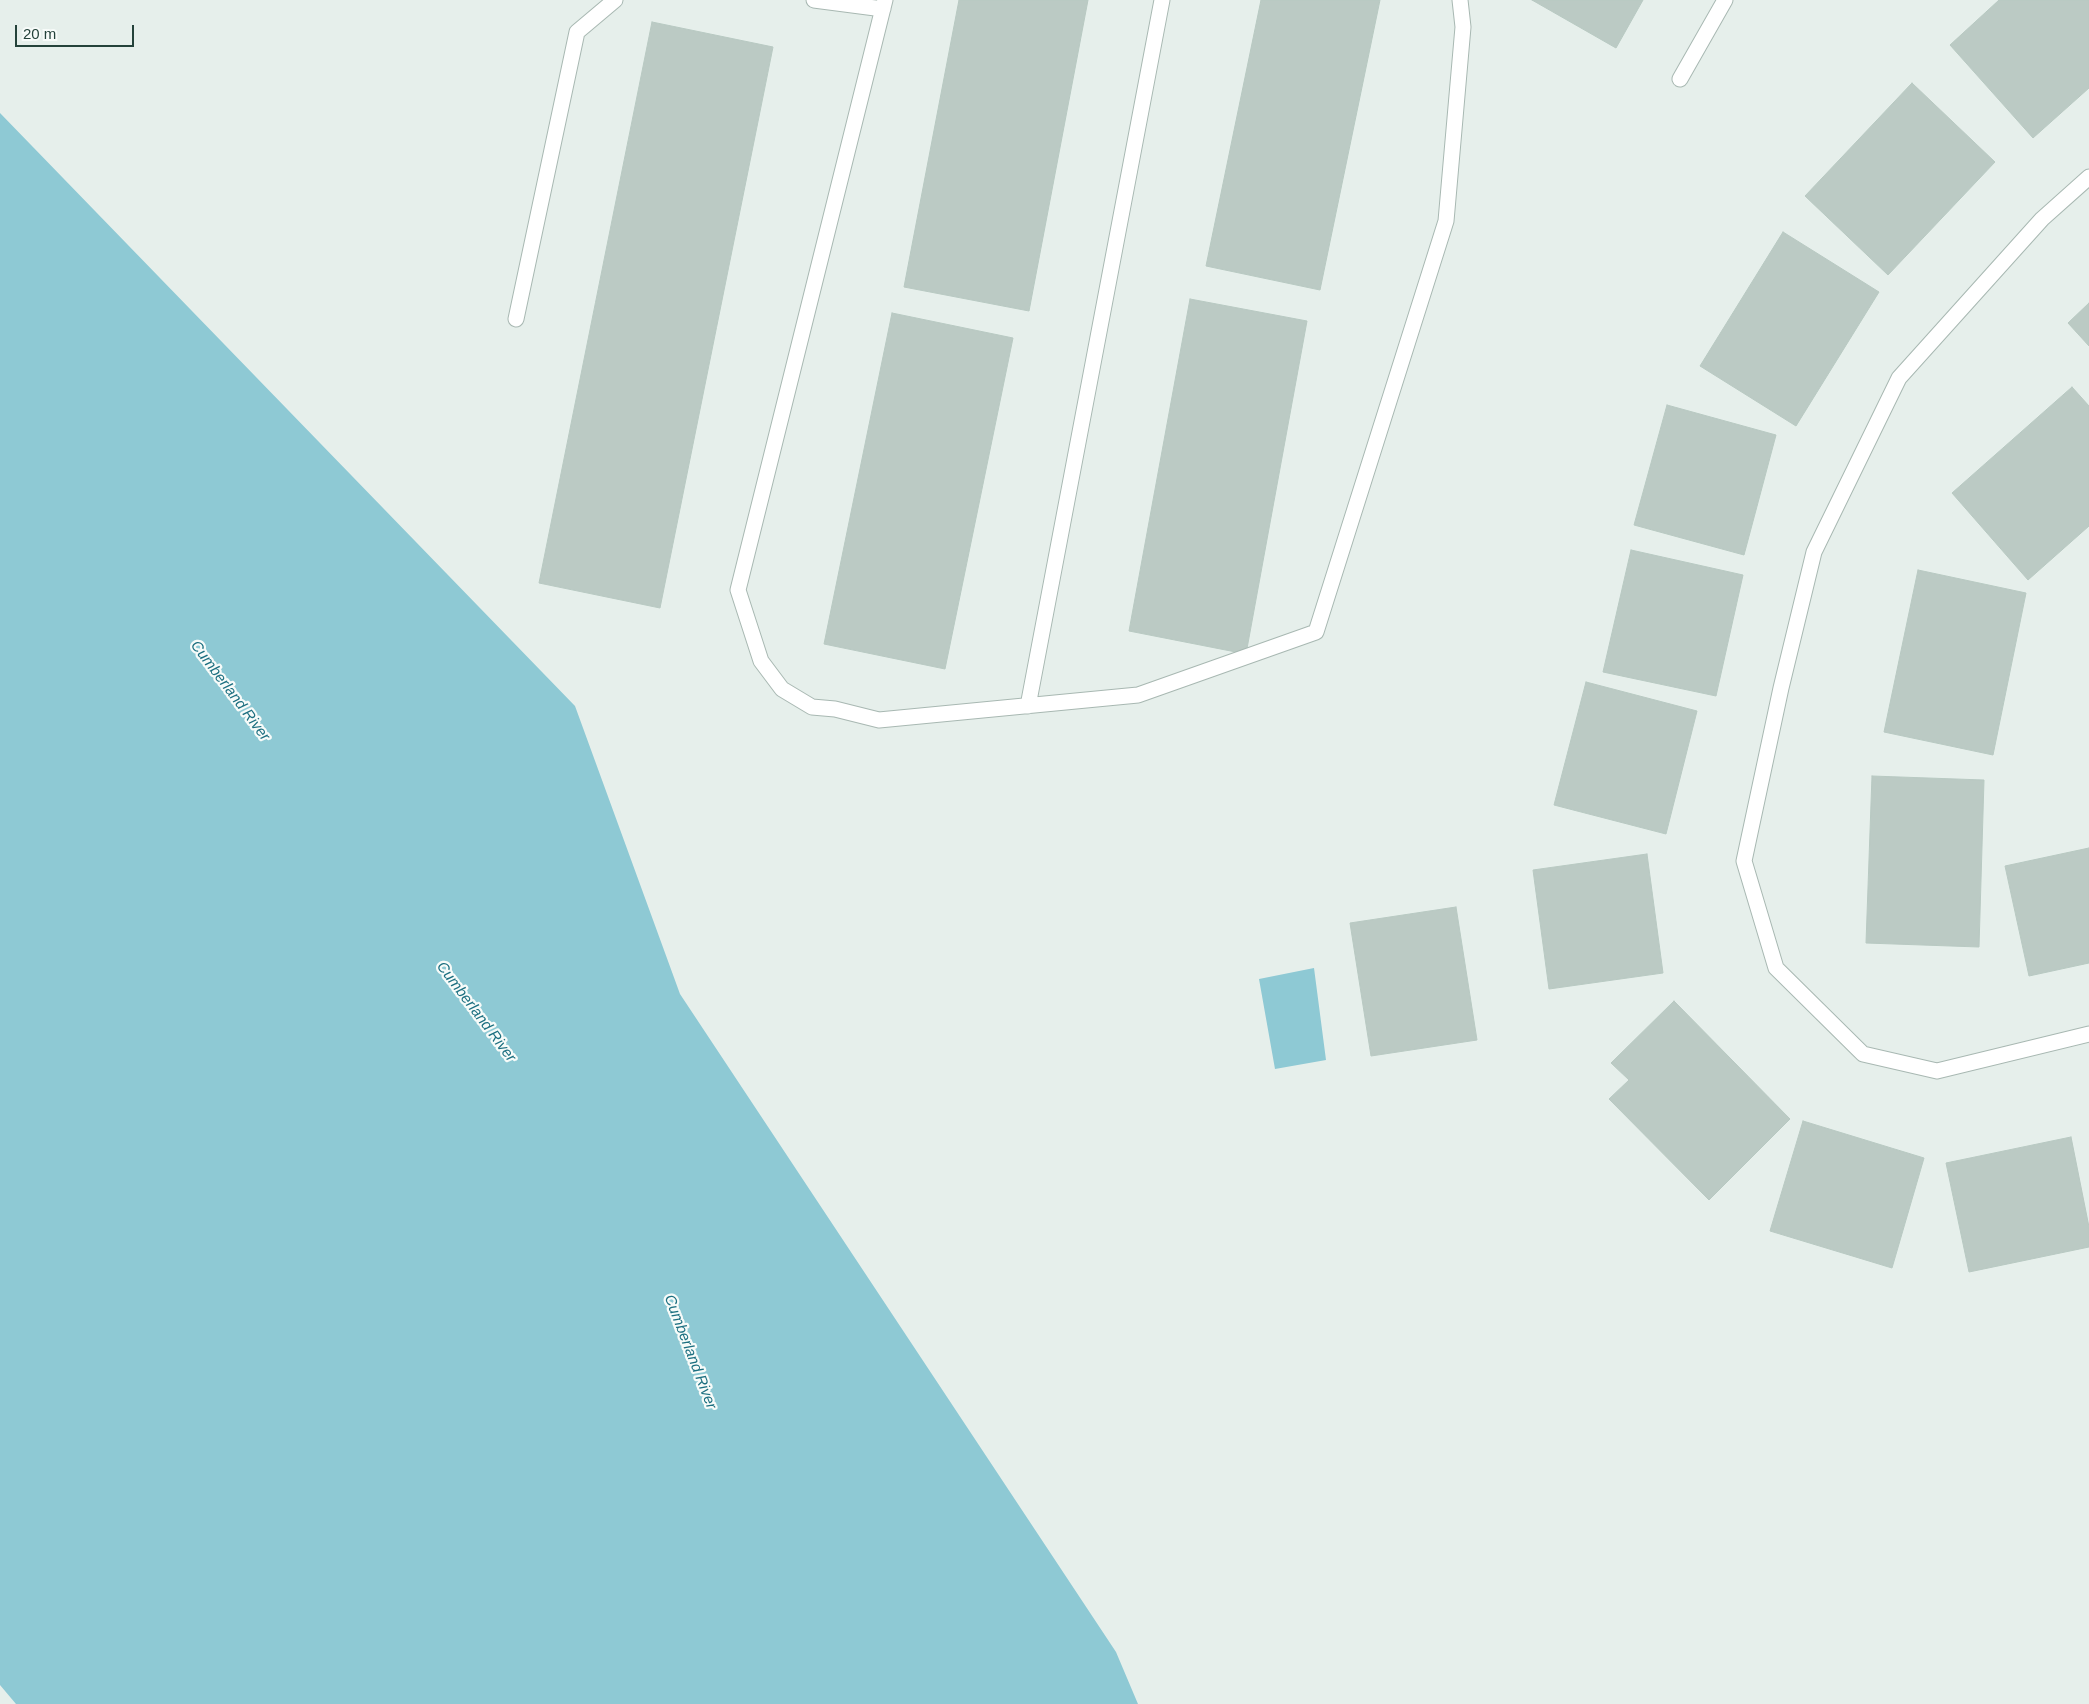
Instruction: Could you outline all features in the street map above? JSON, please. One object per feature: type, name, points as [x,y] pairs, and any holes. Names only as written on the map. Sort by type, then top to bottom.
[{"type":"street","points":[[516,319],[576,32],[615,0]]},
{"type":"street","points":[[814,0],[884,5],[738,590],[761,661],[782,690],[812,707],[835,709],[879,720],[1138,695],[1316,632],[1446,221],[1463,27],[1460,0]]},
{"type":"street","points":[[1028,706],[1162,0]]},
{"type":"street","points":[[1680,79],[1725,0]]},
{"type":"street","points":[[2089,177],[2042,219],[1899,378],[1814,552],[1781,688],[1744,861],[1776,968],[1863,1054],[1937,1071],[2089,1034]]},
{"type":"water","name":"Cumberland River","points":[[0,113],[575,706],[680,994],[1116,1652],[1138,1704],[16,1704],[0,1685]]},
{"type":"water","points":[[1314,968],[1326,1060],[1275,1069],[1259,979]]},
{"type":"building","points":[[959,0],[1088,0],[1029,311],[904,287]]},
{"type":"building","points":[[1261,0],[1380,0],[1320,290],[1206,266]]},
{"type":"building","points":[[1532,0],[1643,0],[1616,48]]},
{"type":"building","points":[[1999,0],[2089,0],[2089,88],[2033,138],[1950,45]]},
{"type":"building","points":[[652,22],[773,47],[660,608],[539,583]]},
{"type":"building","points":[[1912,83],[1995,162],[1888,275],[1805,196]]},
{"type":"building","points":[[1783,232],[1879,292],[1796,426],[1700,366]]},
{"type":"building","points":[[1190,299],[1307,321],[1246,654],[1129,631]]},
{"type":"building","points":[[2089,303],[2089,346],[2068,323]]},
{"type":"building","points":[[892,313],[1013,338],[945,669],[824,644]]},
{"type":"building","points":[[2072,387],[2089,406],[2089,526],[2028,580],[1952,493]]},
{"type":"building","points":[[1667,405],[1776,435],[1744,555],[1634,525]]},
{"type":"building","points":[[1631,550],[1743,575],[1716,696],[1603,672]]},
{"type":"building","points":[[1918,570],[2026,593],[1993,755],[1884,732]]},
{"type":"building","points":[[1586,682],[1697,711],[1666,834],[1554,805]]},
{"type":"building","points":[[1872,776],[1984,780],[1979,947],[1866,943]]},
{"type":"building","points":[[2089,848],[2089,963],[2029,976],[2005,866]]},
{"type":"building","points":[[1647,854],[1663,973],[1549,989],[1533,870]]},
{"type":"building","points":[[1456,907],[1477,1040],[1371,1056],[1350,923]]},
{"type":"building","points":[[1674,1001],[1790,1119],[1709,1200],[1609,1099],[1629,1080],[1611,1063]]},
{"type":"building","points":[[1803,1121],[1924,1158],[1892,1268],[1770,1231]]},
{"type":"building","points":[[2071,1137],[2089,1227],[2089,1247],[1969,1272],[1946,1163]]}]
